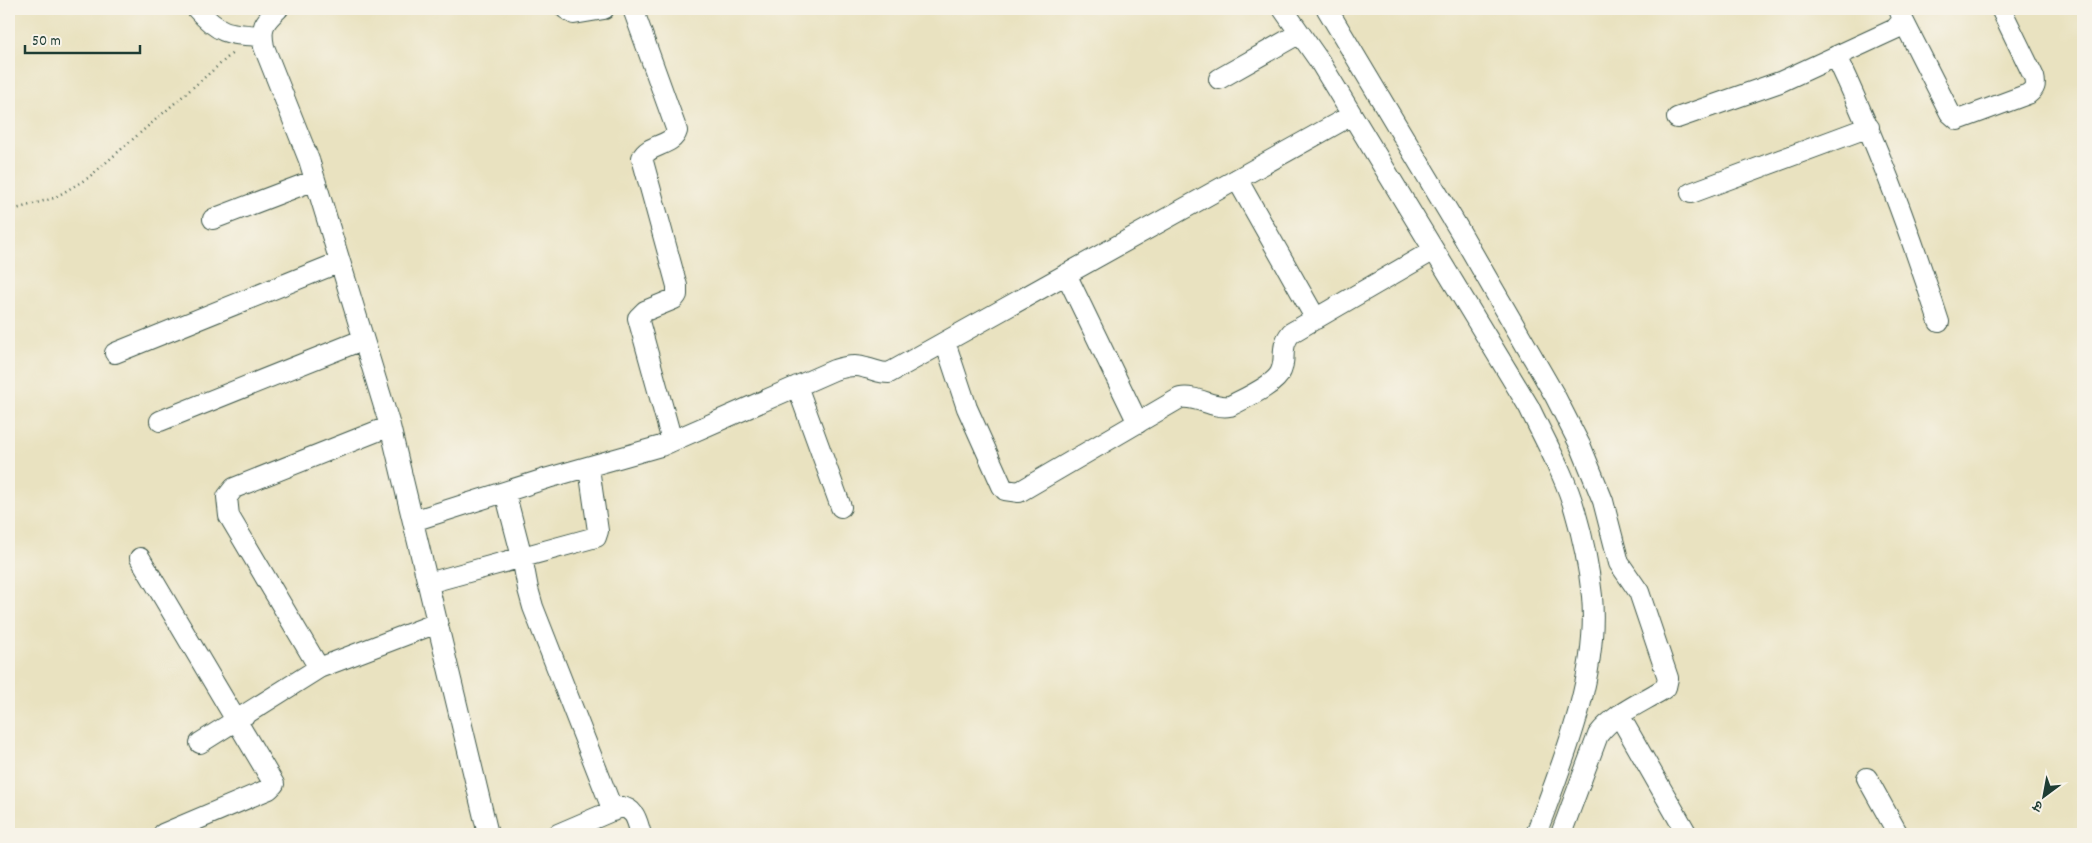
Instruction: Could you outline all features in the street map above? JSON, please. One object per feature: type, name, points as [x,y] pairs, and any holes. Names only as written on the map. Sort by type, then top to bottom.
[{"type":"street","points":[[197,9],[210,23],[228,34],[257,36]]},
{"type":"street","points":[[257,36],[263,25],[278,9]]},
{"type":"street","points":[[566,9],[574,14],[604,9]]},
{"type":"street","points":[[633,9],[677,131],[673,138],[647,150],[642,158],[677,286],[677,295],[674,299],[645,311],[638,318],[672,441]]},
{"type":"street","points":[[1283,9],[1320,62],[1529,407],[1575,510],[1592,597],[1592,620],[1585,685],[1563,762],[1536,834]]},
{"type":"street","points":[[1327,9],[1461,233],[1555,396],[1592,470],[1604,501],[1619,563],[1639,592],[1668,678],[1666,686],[1662,690],[1607,724],[1598,736],[1561,834]]},
{"type":"street","points":[[1901,14],[1950,112],[1958,120],[2028,94],[2034,90],[2036,84],[2034,77],[2001,9]]},
{"type":"street","points":[[1677,118],[1780,82],[1836,56],[1901,25],[1901,14]]},
{"type":"street","points":[[1219,79],[1300,34]]},
{"type":"street","points":[[257,36],[315,180],[362,340],[390,426],[488,834]]},
{"type":"street","points":[[1836,56],[1869,127],[1917,254],[1939,322]]},
{"type":"street","points":[[413,521],[672,441],[834,370],[852,366],[866,368],[878,373],[889,373],[1352,115]]},
{"type":"street","points":[[1691,193],[1869,127]]},
{"type":"street","points":[[1237,179],[1316,319]]},
{"type":"street","points":[[214,218],[315,180]]},
{"type":"street","points":[[945,342],[974,426],[1006,490],[1019,492],[1180,398],[1194,398],[1223,407],[1230,406],[1270,384],[1278,377],[1282,370],[1283,345],[1291,333],[1434,250]]},
{"type":"street","points":[[115,353],[340,262]]},
{"type":"street","points":[[1066,274],[1138,423]]},
{"type":"street","points":[[160,421],[362,340]]},
{"type":"street","points":[[797,386],[842,507]]},
{"type":"street","points":[[319,668],[229,516],[227,497],[234,488],[390,426]]},
{"type":"street","points":[[428,583],[596,537],[598,530],[589,468]]},
{"type":"street","points":[[505,492],[533,607],[613,811]]},
{"type":"street","points":[[140,558],[274,780],[273,787],[162,834]]},
{"type":"street","points":[[200,743],[319,668],[437,623]]},
{"type":"street","points":[[1620,715],[1687,834]]},
{"type":"street","points":[[1867,778],[1898,834]]},
{"type":"street","points":[[558,834],[621,808],[629,808],[636,818],[641,834]]},
{"type":"path","points":[[9,211],[54,198],[88,178],[257,36]]}]
